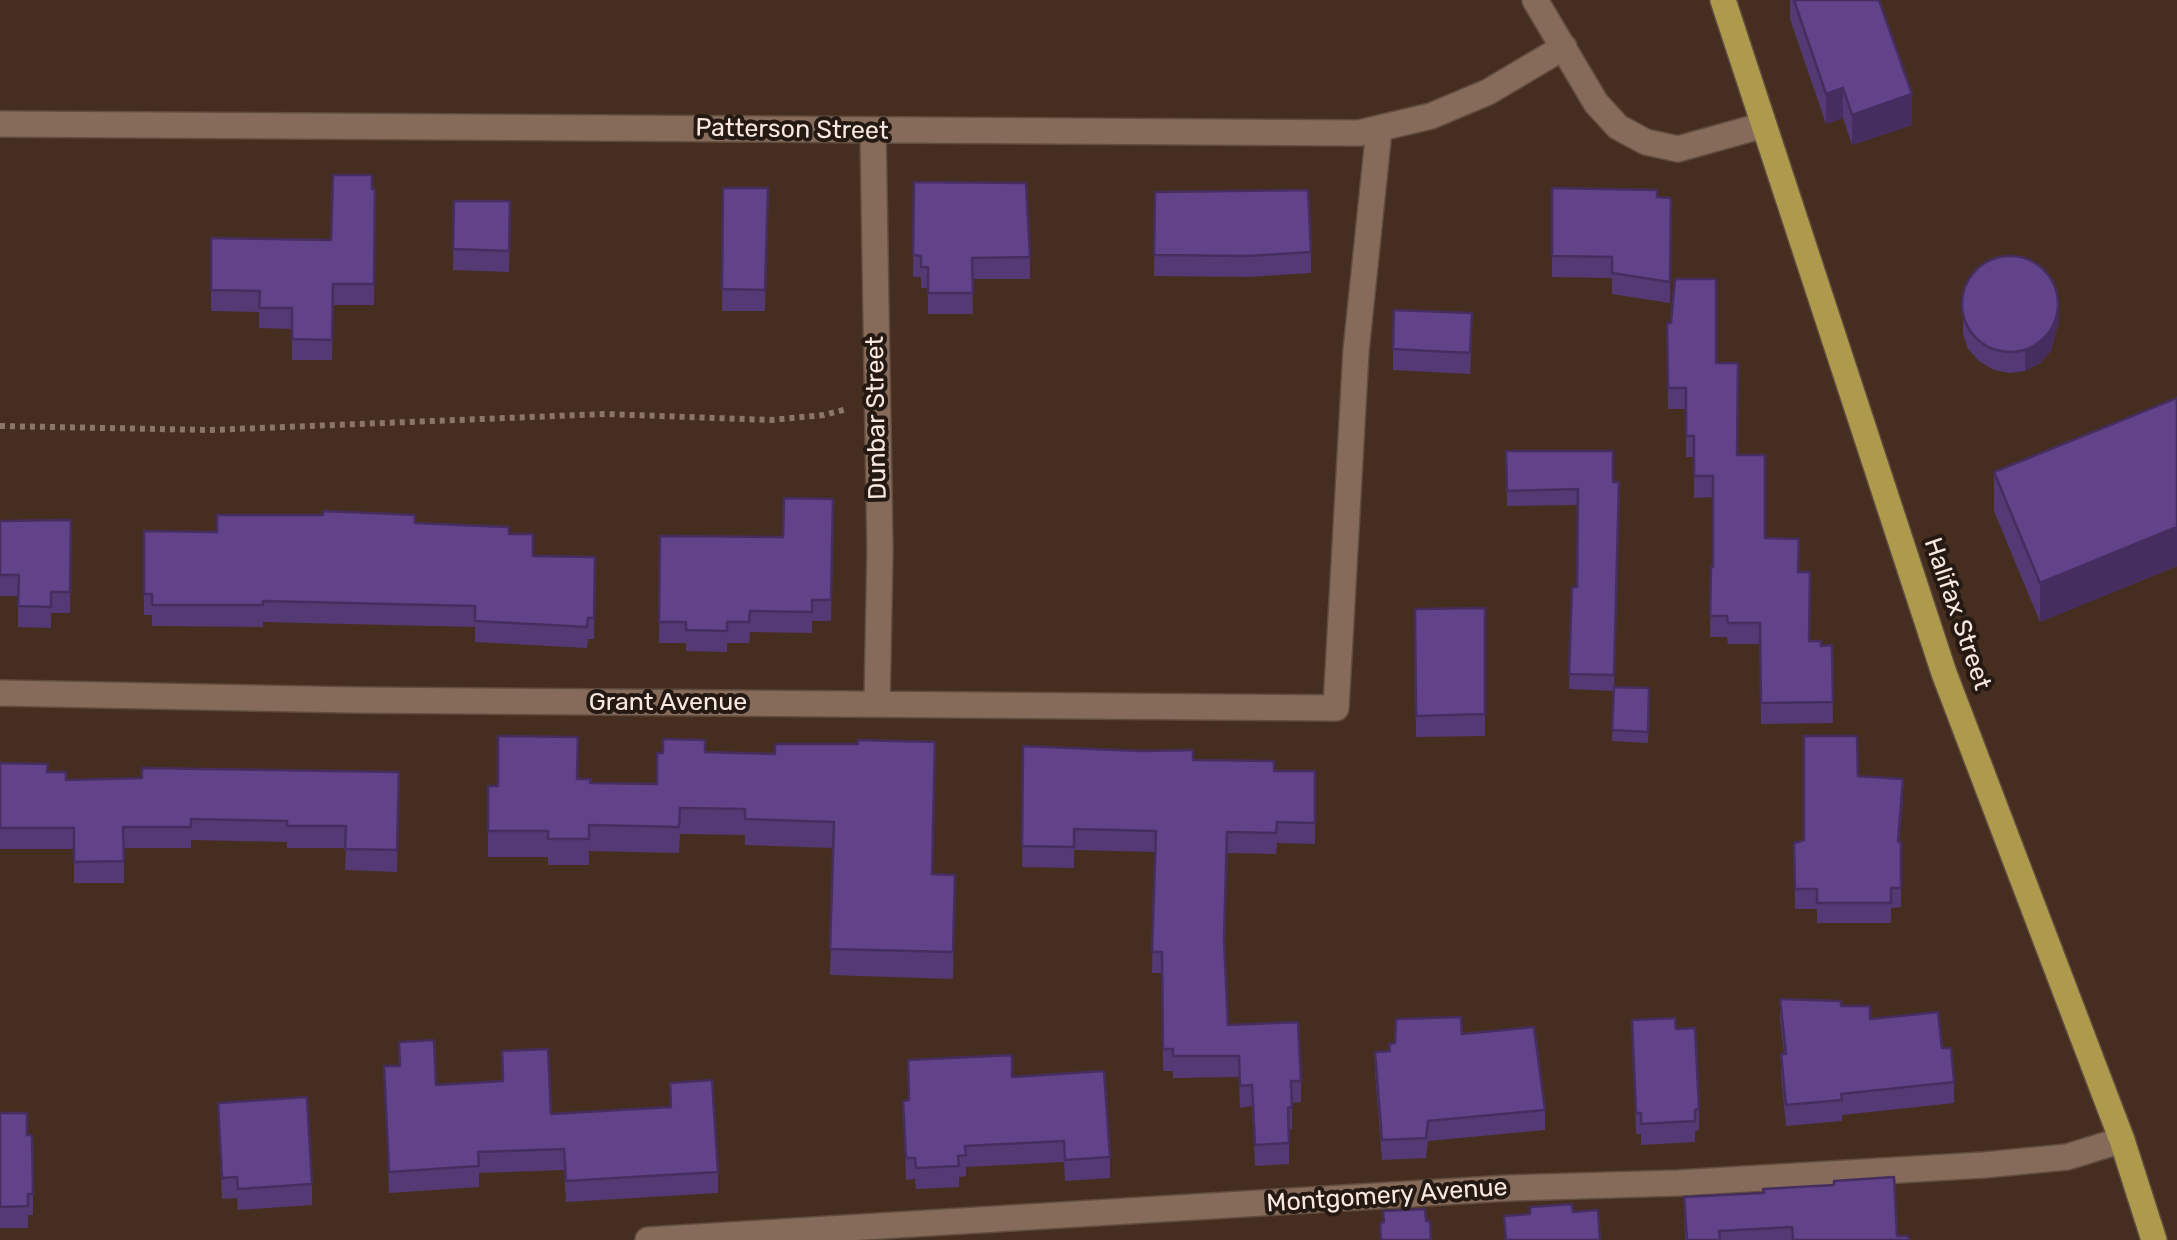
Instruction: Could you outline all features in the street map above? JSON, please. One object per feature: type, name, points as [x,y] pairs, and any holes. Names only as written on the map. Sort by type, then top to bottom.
[{"type":"main road","name":"Halifax Street","points":[[1723,0],[1944,673],[2122,1140],[2154,1240]]},
{"type":"street","points":[[1536,0],[1596,103],[1618,127],[1646,142],[1678,148],[1764,125]]},
{"type":"street","name":"Patterson Street","points":[[0,124],[1359,133],[1432,116],[1488,92],[1564,48]]},
{"type":"street","name":"Grant Avenue","points":[[0,693],[1336,708],[1356,351],[1379,130]]},
{"type":"street","name":"Dunbar Street","points":[[873,131],[880,550],[877,704]]},
{"type":"street","name":"Montgomery Avenue","points":[[648,1240],[1509,1188],[1678,1183],[1984,1165],[2068,1157],[2122,1140]]},
{"type":"path","points":[[0,426],[211,430],[605,414],[770,420],[824,415],[877,400]]},
{"type":"building","points":[[1794,0],[1879,0],[1912,94],[1852,115],[1843,88],[1826,94]]},
{"type":"building","points":[[333,175],[372,175],[374,284],[333,284],[332,340],[292,339],[292,308],[259,308],[260,291],[211,290],[211,238],[331,240]]},
{"type":"building","points":[[914,182],[1026,183],[1030,257],[972,258],[973,293],[928,293],[928,267],[921,267],[921,256],[913,255]]},
{"type":"building","points":[[723,188],[768,188],[765,290],[722,289]]},
{"type":"building","points":[[1552,188],[1657,190],[1657,197],[1671,198],[1670,282],[1612,273],[1612,257],[1552,256]]},
{"type":"building","points":[[1308,190],[1311,252],[1154,255],[1155,192]]},
{"type":"building","points":[[454,201],[510,201],[509,251],[453,249]]},
{"type":"building","points":[[2010,256],[2028,260],[2044,270],[2054,286],[2058,304],[2054,322],[2044,338],[2028,348],[2010,352],[1992,348],[1976,338],[1966,322],[1962,304],[1966,286],[1976,270],[1992,260]]},
{"type":"building","points":[[1675,279],[1716,279],[1716,363],[1738,363],[1737,455],[1765,455],[1765,538],[1799,539],[1798,572],[1810,572],[1809,641],[1832,645],[1833,702],[1761,703],[1760,623],[1728,623],[1727,616],[1710,616],[1713,476],[1694,476],[1694,436],[1686,436],[1686,388],[1668,388],[1667,323],[1671,323]]},
{"type":"building","points":[[1394,310],[1472,313],[1470,353],[1393,349]]},
{"type":"building","points":[[2177,398],[2177,527],[2040,583],[1994,472]]},
{"type":"building","points":[[1506,451],[1613,451],[1613,482],[1619,482],[1614,675],[1569,674],[1572,587],[1577,587],[1578,489],[1507,491]]},
{"type":"building","points":[[784,498],[833,499],[831,600],[812,600],[812,612],[750,611],[749,622],[727,622],[727,631],[686,630],[686,622],[659,622],[660,536],[783,537]]},
{"type":"building","points":[[323,511],[415,515],[415,523],[509,527],[509,534],[533,534],[533,556],[595,557],[594,618],[588,618],[587,627],[475,621],[475,606],[263,601],[263,605],[152,605],[152,594],[144,594],[144,531],[217,532],[217,515],[323,515]]},
{"type":"building","points":[[71,520],[70,592],[51,592],[51,607],[18,606],[19,575],[0,575],[0,521]]},
{"type":"building","points":[[1485,608],[1485,714],[1416,716],[1415,609]]},
{"type":"building","points":[[1614,687],[1649,688],[1648,732],[1612,730]]},
{"type":"building","points":[[498,736],[578,737],[577,779],[591,779],[590,783],[657,784],[657,753],[663,753],[663,739],[705,740],[705,752],[775,754],[775,744],[935,742],[932,874],[955,875],[953,952],[830,949],[834,822],[745,819],[745,809],[680,808],[679,827],[589,825],[589,839],[548,839],[548,831],[488,831],[488,786],[498,786]]},
{"type":"building","points":[[1804,736],[1857,736],[1858,776],[1903,779],[1898,842],[1901,888],[1891,888],[1891,903],[1817,903],[1817,889],[1795,889],[1794,843],[1804,840]]},
{"type":"building","points":[[1023,746],[1193,750],[1193,760],[1274,761],[1274,771],[1315,771],[1315,823],[1277,822],[1276,833],[1227,832],[1224,941],[1228,1025],[1298,1022],[1301,1081],[1291,1081],[1289,1143],[1255,1145],[1252,1085],[1240,1086],[1239,1056],[1173,1056],[1173,1049],[1163,1049],[1162,952],[1152,952],[1156,831],[1074,829],[1074,847],[1022,846]]},
{"type":"building","points":[[0,763],[48,764],[47,772],[66,772],[66,780],[142,778],[142,768],[399,772],[397,850],[345,849],[346,826],[191,819],[191,827],[123,827],[124,861],[74,862],[74,828],[0,828]]},
{"type":"building","points":[[1780,999],[1870,1006],[1870,1019],[1938,1012],[1942,1048],[1951,1048],[1954,1082],[1841,1094],[1842,1100],[1786,1105]]},
{"type":"building","points":[[1461,1017],[1462,1034],[1534,1027],[1545,1110],[1428,1121],[1426,1138],[1382,1140],[1375,1052],[1390,1051],[1389,1044],[1395,1043],[1396,1019]]},
{"type":"building","points":[[1675,1018],[1676,1029],[1695,1028],[1699,1109],[1695,1110],[1695,1121],[1641,1124],[1641,1113],[1636,1113],[1632,1020]]},
{"type":"building","points":[[434,1040],[436,1085],[503,1081],[502,1051],[548,1049],[551,1114],[671,1107],[670,1083],[712,1080],[718,1172],[566,1181],[564,1149],[478,1152],[479,1166],[389,1172],[384,1066],[400,1066],[399,1042]]},
{"type":"building","points":[[1012,1055],[1012,1077],[1104,1071],[1110,1157],[1065,1160],[1064,1141],[965,1146],[966,1155],[958,1156],[959,1166],[916,1168],[915,1158],[906,1158],[903,1101],[909,1100],[908,1060]]},
{"type":"building","points":[[307,1097],[312,1184],[238,1189],[237,1177],[222,1178],[218,1103]]},
{"type":"building","points":[[0,1113],[27,1113],[27,1135],[32,1135],[33,1194],[28,1194],[28,1206],[0,1207]]},
{"type":"building","points":[[1894,1177],[1897,1236],[1908,1236],[1909,1240],[1793,1240],[1792,1227],[1719,1231],[1720,1240],[1687,1240],[1684,1197],[1764,1193],[1763,1189]]},
{"type":"building","points":[[1572,1204],[1573,1212],[1598,1210],[1600,1240],[1506,1240],[1504,1216],[1530,1214],[1530,1207]]},
{"type":"building","points":[[1425,1209],[1431,1240],[1381,1240],[1383,1211]]}]
